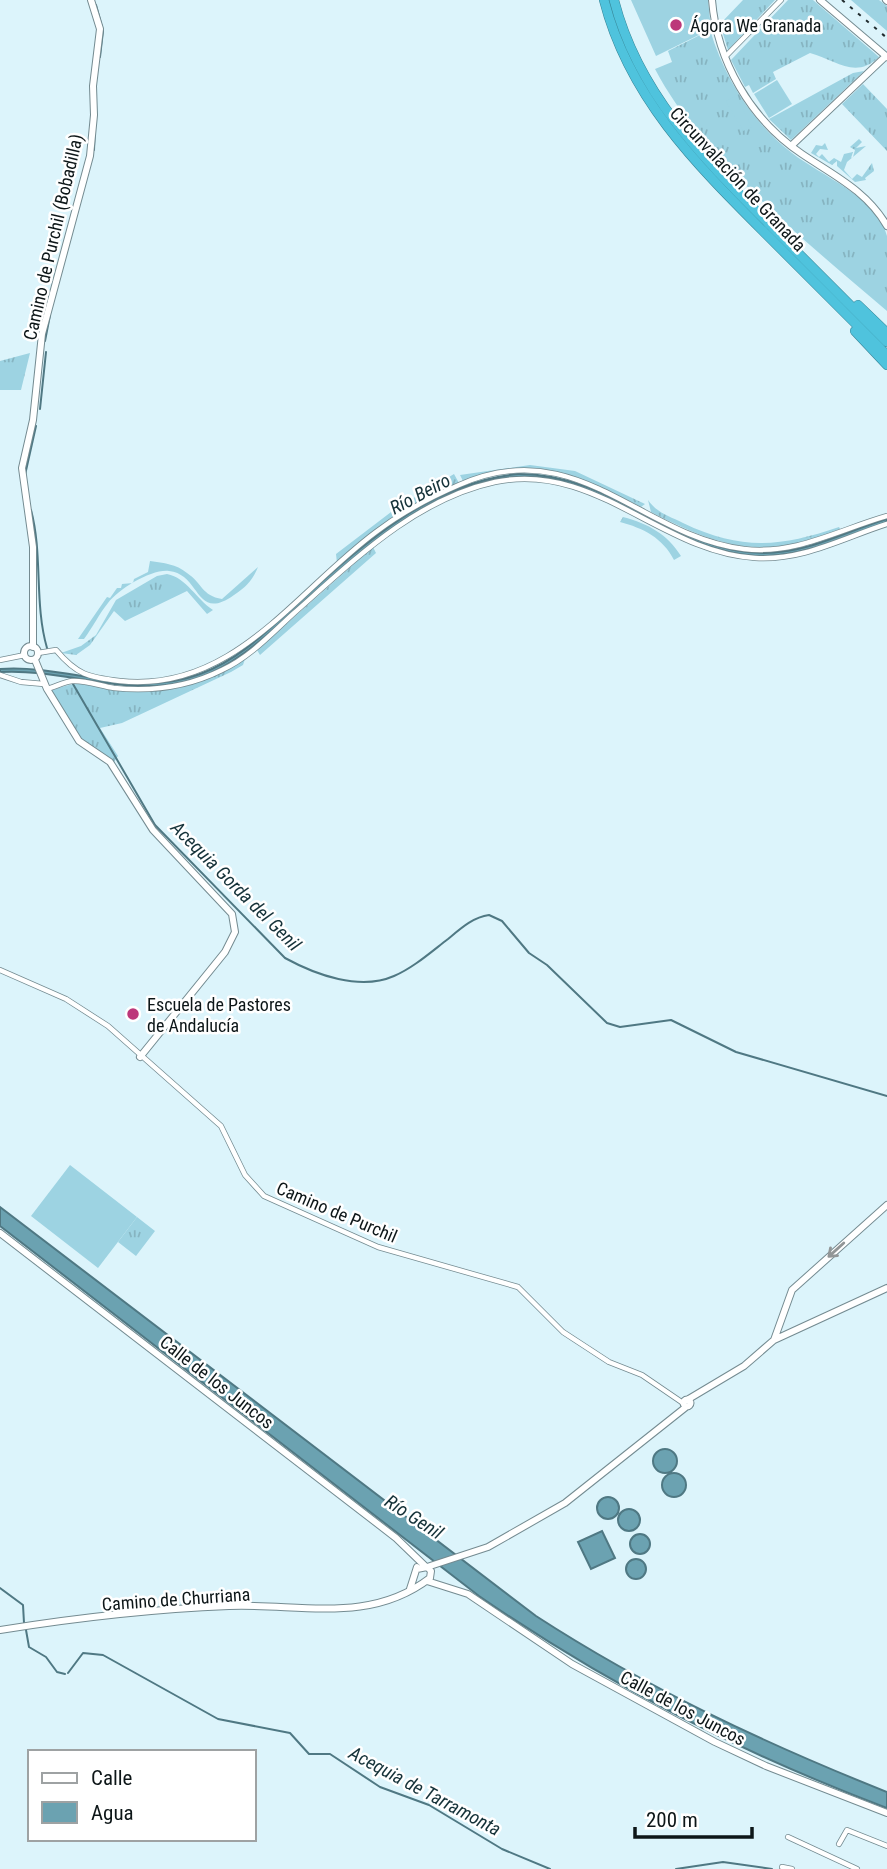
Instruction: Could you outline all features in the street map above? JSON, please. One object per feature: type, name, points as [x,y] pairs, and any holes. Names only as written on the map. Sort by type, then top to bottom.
[{"type":"highway","name":"Circunvalación de Granada","points":[[604,0],[624,57],[666,128],[713,180],[887,355]]},
{"type":"highway","name":"Circunvalación de Granada","points":[[614,0],[640,70],[676,126],[887,342]]},
{"type":"highway","points":[[831,286],[842,291],[887,333]]},
{"type":"highway","points":[[838,307],[843,317],[887,365]]},
{"type":"street","name":"Camino de Purchil (Bobadilla)","points":[[33,646],[33,547],[22,468],[33,420],[42,334],[90,156],[94,115],[93,86],[100,29],[91,0]]},
{"type":"street","points":[[712,0],[724,57],[748,100],[791,146],[852,186],[886,222]]},
{"type":"street","points":[[724,57],[781,0]]},
{"type":"street","points":[[791,146],[887,56],[820,0]]},
{"type":"street","points":[[38,653],[56,650],[83,675],[134,682],[171,680],[206,669],[247,645],[386,524],[462,483],[504,473],[549,473],[578,479],[612,492],[692,534],[743,549],[800,546],[887,516]]},
{"type":"street","points":[[0,675],[46,687],[71,681],[134,690],[153,689],[210,676],[252,651],[380,538],[465,490],[494,482],[537,479],[578,486],[702,547],[741,556],[771,558],[802,554],[887,524]]},
{"type":"street","points":[[35,660],[28,660],[26,649],[33,646],[38,653]]},
{"type":"street","points":[[38,653],[35,660],[46,687],[79,741],[110,762],[153,831],[226,906],[235,924],[232,942],[225,952],[140,1057]]},
{"type":"street","points":[[0,660],[25,655]]},
{"type":"street","name":"Camino de Purchil","points":[[0,970],[80,1007],[108,1026],[221,1126],[245,1175],[264,1196],[378,1247],[518,1287],[563,1332],[609,1362],[642,1375],[686,1403]]},
{"type":"street","points":[[774,1340],[792,1290],[887,1205]]},
{"type":"street","name":"Calle de los Juncos","points":[[0,1233],[396,1538],[426,1566],[428,1578]]},
{"type":"street","points":[[686,1403],[744,1366],[774,1340],[887,1288]]},
{"type":"street","name":"Camino de Churriana","points":[[417,1569],[438,1565],[461,1554],[488,1547],[565,1503],[686,1403]]},
{"type":"street","points":[[409,1591],[416,1577],[414,1555]]},
{"type":"street","name":"Camino de Churriana","points":[[0,1630],[232,1606],[352,1609],[381,1604],[409,1591],[428,1578],[438,1565]]},
{"type":"street","name":"Calle de los Juncos","points":[[416,1577],[428,1578],[468,1594],[572,1664],[715,1742],[766,1766],[887,1813]]},
{"type":"street","points":[[839,1844],[847,1830],[887,1846]]},
{"type":"street","points":[[788,1837],[858,1869]]},
{"type":"street","points":[[782,1867],[792,1869]]},
{"type":"green space","name":"Ágora We Granada","points":[[631,0],[708,0],[711,29],[656,56]]},
{"type":"green space","points":[[743,0],[775,0],[728,50],[720,24]]},
{"type":"green space","points":[[788,0],[813,0],[879,57],[870,64],[853,68],[810,53],[773,72],[776,79],[753,93],[749,85],[745,87],[731,60]]},
{"type":"green space","points":[[851,0],[879,0],[887,6],[887,31]]},
{"type":"green space","points":[[710,30],[732,82],[764,128],[792,153],[847,188],[872,210],[881,222],[887,236],[887,311],[760,199],[700,136],[675,103],[655,69],[672,62],[668,51]]},
{"type":"green space","points":[[864,71],[791,140],[769,119],[853,73]]},
{"type":"green space","points":[[777,80],[792,104],[769,118],[754,94]]},
{"type":"green space","points":[[863,84],[887,109],[887,151],[842,104]]},
{"type":"green space","points":[[736,96],[752,127],[743,131],[726,101]]},
{"type":"green space","points":[[859,139],[862,142],[856,148],[866,146],[853,157],[855,150],[850,147]]},
{"type":"green space","points":[[825,143],[828,150],[820,149],[816,154],[819,157],[822,154],[829,162],[834,158],[841,162],[844,154],[853,152],[851,158],[853,157],[844,170],[852,179],[857,174],[862,177],[872,163],[874,171],[866,180],[855,182],[837,166],[837,161],[832,165],[811,153],[816,145],[822,146]]},
{"type":"green space","points":[[30,353],[21,390],[0,390],[0,361]]},
{"type":"green space","points":[[530,465],[575,471],[645,504],[641,507],[597,486],[555,474],[512,473],[463,481],[460,475]]},
{"type":"green space","points":[[454,474],[459,483],[389,521],[337,563],[336,554],[395,509]]},
{"type":"green space","points":[[648,500],[659,511],[683,523],[704,532],[743,542],[779,542],[839,527],[842,532],[788,545],[744,546],[722,542],[677,525],[651,512]]},
{"type":"green space","points":[[623,517],[656,531],[670,542],[681,556],[674,560],[652,535],[620,522]]},
{"type":"green space","points":[[373,547],[376,553],[260,655],[257,650]]},
{"type":"green space","points":[[150,561],[165,563],[183,570],[210,595],[222,599],[258,567],[242,589],[221,602],[205,601],[187,580],[169,571],[153,573],[133,583],[134,579],[148,572]]},
{"type":"green space","points":[[167,574],[186,584],[213,610],[207,614],[187,591],[125,621],[114,611],[90,645],[76,655],[61,653],[81,646],[96,635],[116,600],[157,576]]},
{"type":"green space","points":[[133,583],[108,603],[84,639],[78,639],[107,597],[110,598],[122,584]]},
{"type":"green space","points":[[245,659],[243,665],[231,672],[122,723],[100,728],[118,756],[114,762],[83,743],[51,691],[78,684],[136,691],[169,689],[201,681]]},
{"type":"green space","points":[[70,1165],[137,1217],[98,1268],[31,1216]]},
{"type":"green space","points":[[137,1217],[155,1231],[136,1256],[118,1242]]},
{"type":"water","points":[[518,474],[552,477],[584,486],[671,528],[731,550],[780,552],[827,540],[887,519],[887,522],[806,550],[755,556],[722,550],[691,540],[572,484],[540,478],[506,478],[445,496],[389,530],[247,651],[199,678],[149,686],[50,674],[0,672],[0,669],[25,669],[150,683],[175,681],[200,674],[248,647],[340,565],[422,505],[484,480]]},
{"type":"water","points":[[0,1207],[536,1616],[620,1667],[707,1713],[887,1792],[887,1808],[779,1764],[677,1715],[577,1659],[479,1596],[0,1226]]},
{"type":"water","points":[[665,1449],[673,1453],[677,1461],[673,1469],[665,1473],[657,1469],[653,1461],[657,1453]]},
{"type":"water","points":[[674,1473],[682,1477],[686,1485],[682,1493],[674,1497],[666,1493],[662,1485],[666,1477]]},
{"type":"water","points":[[608,1497],[616,1500],[619,1508],[616,1516],[608,1519],[600,1516],[597,1508],[600,1500]]},
{"type":"water","points":[[629,1509],[637,1512],[640,1520],[637,1528],[629,1531],[621,1528],[618,1520],[621,1512]]},
{"type":"water","points":[[602,1531],[615,1558],[591,1569],[578,1542]]},
{"type":"water","points":[[640,1534],[647,1537],[650,1544],[647,1551],[640,1554],[633,1551],[630,1544],[633,1537]]},
{"type":"water","points":[[636,1559],[643,1562],[646,1569],[643,1576],[636,1579],[629,1576],[626,1569],[629,1562]]},
{"type":"waterway","name":"Acequia Gorda del Genil","points":[[96,5],[103,31],[100,57]]},
{"type":"waterway","name":"Acequia Gorda del Genil","points":[[94,150],[96,99]]},
{"type":"waterway","name":"Acequia Gorda del Genil","points":[[45,341],[50,315]]},
{"type":"waterway","name":"Acequia Gorda del Genil","points":[[40,409],[46,352]]},
{"type":"waterway","name":"Acequia Gorda del Genil","points":[[25,475],[36,426]]},
{"type":"waterway","name":"Acequia Gorda del Genil","points":[[31,510],[47,648]]},
{"type":"waterway","name":"Acequia Gorda del Genil","points":[[73,684],[155,825],[285,958],[338,979],[367,982],[381,980],[408,969],[467,924],[489,915],[502,921],[529,953],[547,965],[607,1023],[620,1027],[671,1020],[736,1052],[887,1096]]},
{"type":"waterway","name":"Acequia de Tarramonta","points":[[0,1588],[23,1605],[24,1623]]},
{"type":"waterway","name":"Acequia de Tarramonta","points":[[26,1630],[29,1647],[46,1657],[57,1672],[65,1674]]},
{"type":"waterway","name":"Acequia de Tarramonta","points":[[68,1673],[83,1653],[103,1655],[218,1719],[290,1733],[309,1754],[330,1754],[380,1787],[429,1805],[502,1849],[550,1869]]},
{"type":"waterway","name":"Acequia de Tarramonta","points":[[676,1869],[723,1862],[772,1869]]},
{"type":"railway","points":[[842,0],[887,38]]},
{"type":"place","name":"Ágora We Granada","points":[[676,25]]},
{"type":"place","name":"Escuela de Pastores de Andalucía","points":[[133,1014]]},
{"type":"water label","name":"Río Beiro","points":[[420,494]]},
{"type":"water label","name":"Río Genil","points":[[414,1517]]}]
